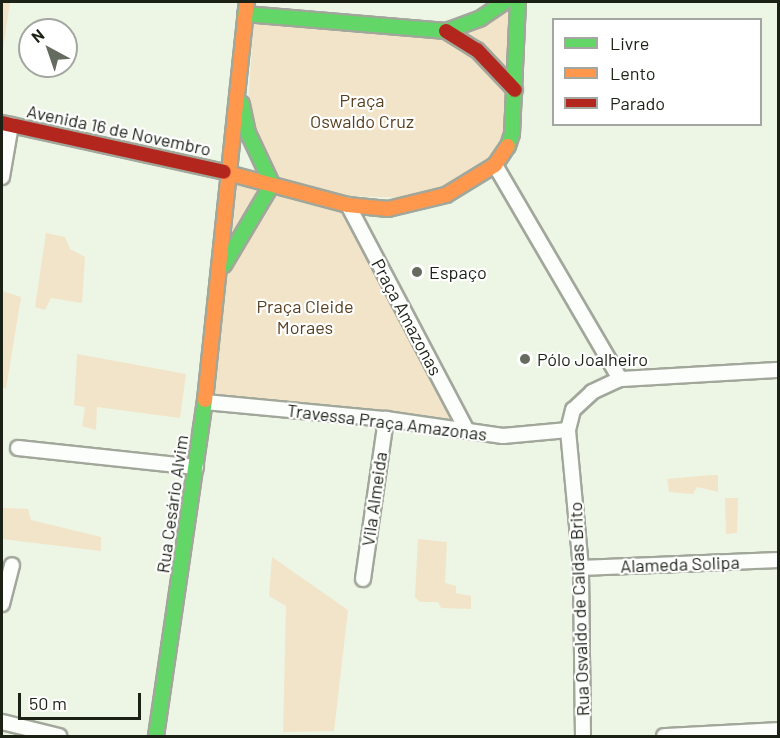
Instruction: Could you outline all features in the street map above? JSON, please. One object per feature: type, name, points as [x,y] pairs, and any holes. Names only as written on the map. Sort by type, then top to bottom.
[{"type":"main road","points":[[446,31],[481,18],[505,2]]},
{"type":"main road","points":[[495,165],[512,134],[518,2]]},
{"type":"main road","points":[[272,184],[248,133],[238,73],[246,8],[446,31],[477,50],[515,90]]},
{"type":"main road","name":"Rua Cesário Alvim","points":[[156,736],[206,402],[238,73]]},
{"type":"main road","name":"Avenida 16 de Novembro","points":[[6,124],[229,173],[348,205],[388,209],[413,206],[446,195],[495,165]]},
{"type":"main road","name":"Rua Cesário Alvim","points":[[219,276],[246,221],[272,184]]},
{"type":"street","points":[[2,177],[6,124]]},
{"type":"street","points":[[495,165],[620,379],[778,370]]},
{"type":"street","name":"Praça Amazonas","points":[[348,205],[466,429]]},
{"type":"street","name":"Rua Osvaldo de Caldas Brito","points":[[583,736],[581,568],[568,430],[573,410],[592,392],[620,379]]},
{"type":"street","name":"Travessa Praça Amazonas","points":[[206,402],[386,419],[503,436],[568,430]]},
{"type":"street","name":"Vila Almeida","points":[[363,579],[386,419]]},
{"type":"street","points":[[18,448],[196,467]]},
{"type":"street","name":"Alameda Solipa","points":[[581,568],[778,560]]},
{"type":"street","points":[[2,604],[12,565]]},
{"type":"street","points":[[2,722],[32,733],[59,736]]},
{"type":"street","points":[[664,736],[778,730]]},
{"type":"green space","points":[[2,2],[10,2],[2,56]]},
{"type":"green space","name":"Praça Oswaldo Cruz","points":[[511,2],[504,131],[491,157],[443,188],[413,198],[348,196],[278,179],[266,164],[248,106],[254,15],[446,33]]},
{"type":"green space","name":"Praça Cleide Moraes","points":[[228,176],[348,205],[466,429],[205,402]]},
{"type":"green space","points":[[46,233],[65,237],[70,249],[85,257],[82,303],[51,298],[45,310],[35,307]]},
{"type":"green space","points":[[2,291],[21,297],[6,389],[2,387]]},
{"type":"green space","points":[[77,354],[186,374],[180,418],[97,407],[96,430],[82,426],[85,407],[74,405]]},
{"type":"green space","points":[[718,475],[718,492],[697,487],[693,494],[669,492],[667,479]]},
{"type":"green space","points":[[725,498],[738,498],[737,533],[726,534]]},
{"type":"green space","points":[[2,508],[28,509],[31,520],[101,537],[101,551],[2,539]]},
{"type":"green space","points":[[418,539],[447,542],[445,583],[456,586],[456,593],[471,596],[471,609],[441,608],[438,602],[420,602],[415,597]]},
{"type":"green space","points":[[272,557],[348,610],[334,731],[283,732],[286,606],[269,596]]},
{"type":"traffic: fast","points":[[245,14],[446,31],[481,18],[505,2]]},
{"type":"traffic: fast","points":[[508,146],[512,134],[518,2]]},
{"type":"traffic: fast","points":[[224,265],[272,184],[248,133],[242,104]]},
{"type":"traffic: fast","points":[[156,736],[205,400]]},
{"type":"traffic: slow","points":[[205,400],[247,2]]},
{"type":"traffic: slow","points":[[224,172],[348,205],[388,209],[446,195],[495,165],[508,146]]},
{"type":"traffic: jam","points":[[446,31],[477,50],[515,90]]},
{"type":"traffic: jam","points":[[2,123],[224,172]]},
{"type":"place","name":"Espaço","points":[[417,272]]},
{"type":"place","name":"Pólo Joalheiro","points":[[525,359]]}]
